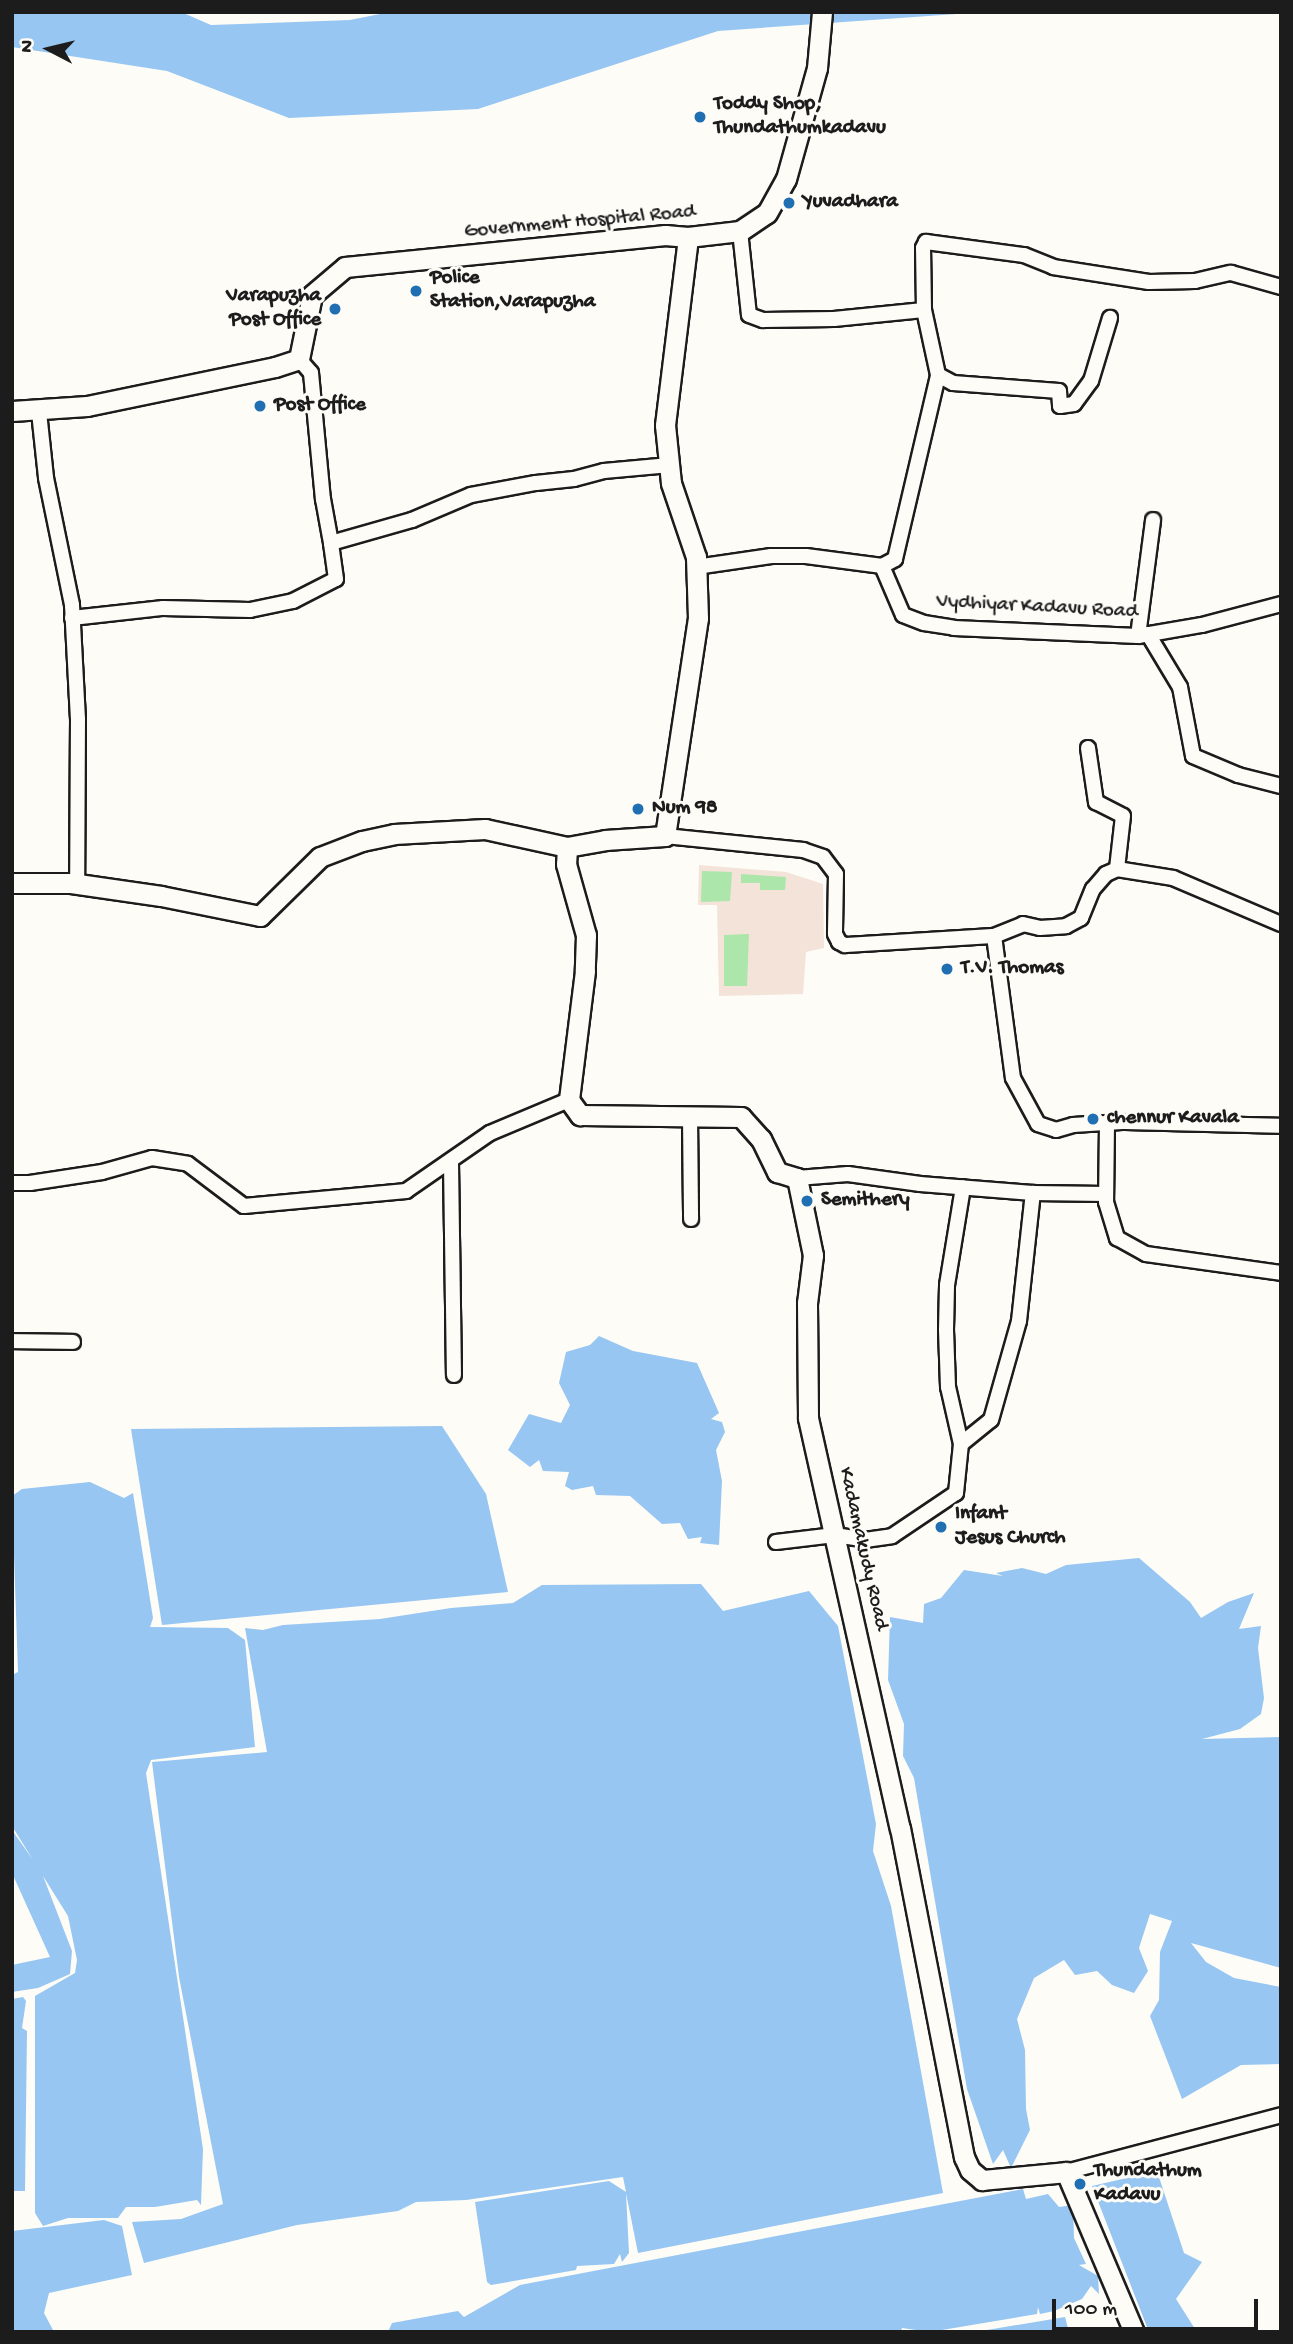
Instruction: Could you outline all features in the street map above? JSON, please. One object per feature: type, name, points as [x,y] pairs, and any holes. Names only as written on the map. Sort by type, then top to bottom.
[{"type":"street","name":"Government Hospital Road","points":[[299,359],[312,295],[345,267],[665,235],[688,237],[740,231],[767,213],[786,179],[817,68],[822,12]]},
{"type":"street","points":[[740,231],[749,315],[762,320],[834,319],[924,310]]},
{"type":"street","points":[[665,836],[697,628],[699,594],[696,557],[671,483],[665,425],[688,237]]},
{"type":"street","points":[[696,567],[771,556],[806,556],[882,566],[895,559],[938,375],[924,310],[923,248],[926,242],[1024,255],[1053,267],[1149,282],[1195,281],[1231,273],[1281,287]]},
{"type":"street","points":[[938,375],[953,383],[1059,391],[1060,406],[1073,404],[1091,381],[1110,318]]},
{"type":"street","points":[[12,411],[39,412],[87,406],[275,367],[299,359],[311,373],[323,499],[336,579],[293,601],[250,610],[163,608],[72,618]]},
{"type":"street","points":[[39,412],[46,478],[72,605],[78,719],[77,886]]},
{"type":"street","points":[[331,543],[412,520],[471,495],[574,479],[604,471],[670,465]]},
{"type":"street","points":[[1153,520],[1143,635],[1180,687],[1194,756],[1238,775],[1281,786]]},
{"type":"street","name":"Vydhiyar Kadavu Road","points":[[882,566],[903,615],[924,623],[954,628],[1143,635],[1202,625],[1281,604]]},
{"type":"street","points":[[1088,748],[1096,802],[1123,816],[1116,869]]},
{"type":"street","points":[[12,883],[77,886],[161,896],[260,916],[320,857],[362,841],[438,830],[485,829],[568,847],[605,839],[665,836],[803,850],[823,857],[836,874],[835,934],[839,942],[845,945],[994,936],[1023,924],[1040,928],[1066,926],[1084,911],[1093,889],[1106,874],[1116,869],[1173,878],[1281,924]]},
{"type":"street","points":[[568,847],[566,864],[586,935],[585,971],[569,1100],[580,1115],[741,1117],[761,1139],[777,1172],[797,1178],[848,1174],[1033,1193],[1106,1194]]},
{"type":"street","points":[[994,936],[1013,1078],[1038,1124],[1056,1130],[1073,1125],[1151,1122],[1281,1126]]},
{"type":"street","points":[[12,1183],[102,1172],[152,1158],[188,1164],[244,1206],[406,1191],[451,1163],[490,1133],[569,1100]]},
{"type":"street","points":[[690,1117],[691,1219]]},
{"type":"street","points":[[1107,1124],[1106,1194],[1117,1238],[1146,1254],[1281,1273]]},
{"type":"street","points":[[451,1163],[454,1375]]},
{"type":"street","name":"Kadamakudy Road","points":[[797,1178],[813,1255],[807,1303],[808,1418],[900,1828],[964,2157],[970,2170],[982,2180],[1066,2172]]},
{"type":"street","points":[[776,1542],[835,1535],[865,1540],[892,1536],[956,1493],[961,1444],[948,1387],[947,1285],[963,1187]]},
{"type":"street","points":[[961,1444],[991,1420],[1020,1321],[1033,1193]]},
{"type":"street","points":[[12,1341],[73,1342]]},
{"type":"street","points":[[1134,2332],[1066,2172],[1281,2115]]},
{"type":"shaded area","points":[[699,865],[786,872],[823,884],[824,948],[806,952],[803,994],[719,996],[717,905],[698,905]]},
{"type":"green space","points":[[702,871],[732,872],[730,901],[701,902]]},
{"type":"green space","points":[[741,874],[786,877],[785,890],[760,890],[760,883],[741,883]]},
{"type":"green space","points":[[749,934],[747,986],[724,986],[724,935]]},
{"type":"water","points":[[12,12],[181,12],[211,25],[350,20],[390,12],[985,12],[718,31],[478,109],[289,118],[167,71],[12,47]]},
{"type":"water","points":[[599,1336],[633,1351],[697,1363],[719,1413],[711,1419],[722,1422],[725,1432],[716,1450],[722,1481],[719,1545],[700,1543],[702,1537],[688,1539],[680,1523],[662,1524],[630,1496],[596,1495],[593,1486],[572,1490],[565,1486],[569,1472],[543,1471],[539,1460],[530,1467],[508,1450],[529,1414],[561,1423],[570,1405],[559,1383],[566,1352],[590,1345]]},
{"type":"water","points":[[442,1426],[486,1494],[508,1592],[162,1625],[131,1429]]},
{"type":"water","points":[[90,1482],[124,1498],[133,1493],[153,1618],[150,1627],[228,1628],[245,1640],[255,1747],[151,1760],[146,1773],[203,2149],[201,2205],[197,2200],[155,2207],[126,2207],[118,2218],[68,2218],[43,2226],[35,2213],[35,1996],[75,1973],[77,1960],[68,1916],[43,1876],[72,1951],[70,1974],[38,1988],[12,1992],[12,1965],[50,1957],[12,1873],[12,1830],[33,1860],[12,1826],[12,1675],[18,1672],[12,1496],[22,1489]]},
{"type":"water","points":[[1139,1558],[1190,1602],[1201,1618],[1228,1602],[1254,1593],[1239,1629],[1261,1626],[1258,1648],[1264,1698],[1261,1714],[1240,1729],[1202,1739],[1281,1737],[1281,1968],[1191,1943],[1206,1962],[1234,1978],[1281,1987],[1281,2064],[1241,2065],[1182,2099],[1150,2016],[1159,2000],[1160,1952],[1172,1921],[1150,1914],[1139,1948],[1148,1971],[1134,1993],[1112,1985],[1097,1971],[1075,1975],[1064,1960],[1034,1978],[1017,2019],[1025,2050],[1026,2109],[1030,2130],[1011,2168],[1003,2150],[993,2164],[967,2089],[914,1778],[903,1756],[904,1724],[888,1680],[890,1617],[923,1623],[924,1604],[941,1598],[964,1570],[1003,1576],[996,1573],[1022,1568],[1046,1574],[1066,1565]]},
{"type":"water","points":[[701,1584],[723,1611],[809,1591],[838,1626],[876,1824],[873,1851],[891,1906],[943,2193],[638,2253],[626,2193],[629,2253],[622,2262],[620,2254],[614,2264],[577,2266],[576,2270],[491,2285],[487,2282],[475,2202],[609,2181],[626,2192],[623,2177],[466,2200],[416,2202],[398,2211],[297,2225],[144,2263],[132,2222],[181,2219],[223,2204],[179,1977],[152,1762],[267,1752],[245,1628],[263,1630],[283,1625],[380,1619],[451,1608],[513,1603],[542,1585]]},
{"type":"water","points":[[23,1997],[26,2001],[22,2028],[27,2031],[25,2191],[12,2191],[12,1999]]},
{"type":"water","points":[[1157,2171],[1184,2253],[1202,2262],[1176,2299],[1197,2332],[1149,2332],[1092,2186]]},
{"type":"water","points":[[1023,2189],[1026,2199],[1048,2194],[1059,2207],[1073,2205],[1074,2238],[1086,2264],[1079,2265],[1098,2276],[1099,2294],[1091,2286],[1082,2299],[1054,2311],[1040,2314],[1038,2307],[1037,2314],[930,2332],[902,2328],[901,2332],[388,2332],[392,2323],[458,2311],[464,2317],[520,2285]]},
{"type":"water","points":[[104,2220],[122,2226],[132,2275],[49,2293],[44,2313],[54,2332],[12,2332],[12,2231]]},
{"type":"water","points":[[1065,2317],[1069,2332],[975,2332]]},
{"type":"place","name":"Toddy Shop, Thundathumkadavu","points":[[700,117]]},
{"type":"place","name":"Yuvadhara","points":[[789,203]]},
{"type":"place","name":"Police Station,Varapuzha","points":[[416,291]]},
{"type":"place","name":"Varapuzha Post Office","points":[[335,309]]},
{"type":"place","name":"Post Office","points":[[260,406]]},
{"type":"place","name":"Num 98","points":[[638,809]]},
{"type":"place","name":"T.V. Thomas","points":[[947,969]]},
{"type":"place","name":"chennur Kavala","points":[[1093,1119]]},
{"type":"place","name":"Semithery","points":[[807,1201]]},
{"type":"place","name":"Infant Jesus Church","points":[[941,1527]]},
{"type":"place","name":"Thundathum Kadavu","points":[[1080,2184]]}]
